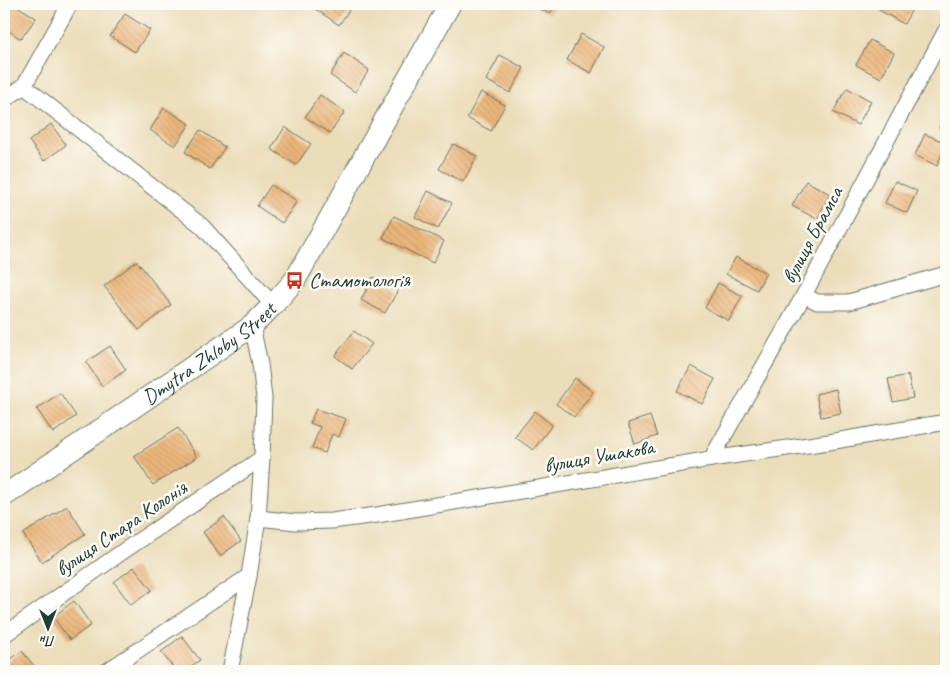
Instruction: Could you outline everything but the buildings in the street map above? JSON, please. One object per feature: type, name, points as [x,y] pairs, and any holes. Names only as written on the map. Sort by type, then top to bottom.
[{"type":"main road","name":"Dmytra Zhloby Street","points":[[4,496],[252,326],[273,305],[295,280],[450,4]]},
{"type":"street","points":[[4,100],[24,86],[70,4]]},
{"type":"street","name":"вулиця Брамса","points":[[711,459],[804,295],[946,30]]},
{"type":"street","points":[[24,86],[202,226],[273,305]]},
{"type":"street","points":[[804,295],[817,302],[849,302],[946,274]]},
{"type":"street","points":[[230,671],[249,576],[258,518],[262,458],[264,398],[260,364],[252,326]]},
{"type":"street","name":"вулиця Ушакова","points":[[258,518],[296,522],[332,521],[377,515],[946,422]]},
{"type":"street","name":"вулиця Стара Колонія","points":[[4,634],[124,550],[262,458]]},
{"type":"street","points":[[107,671],[249,576]]},
{"type":"place","name":"Стамотологія","points":[[295,280]]}]
